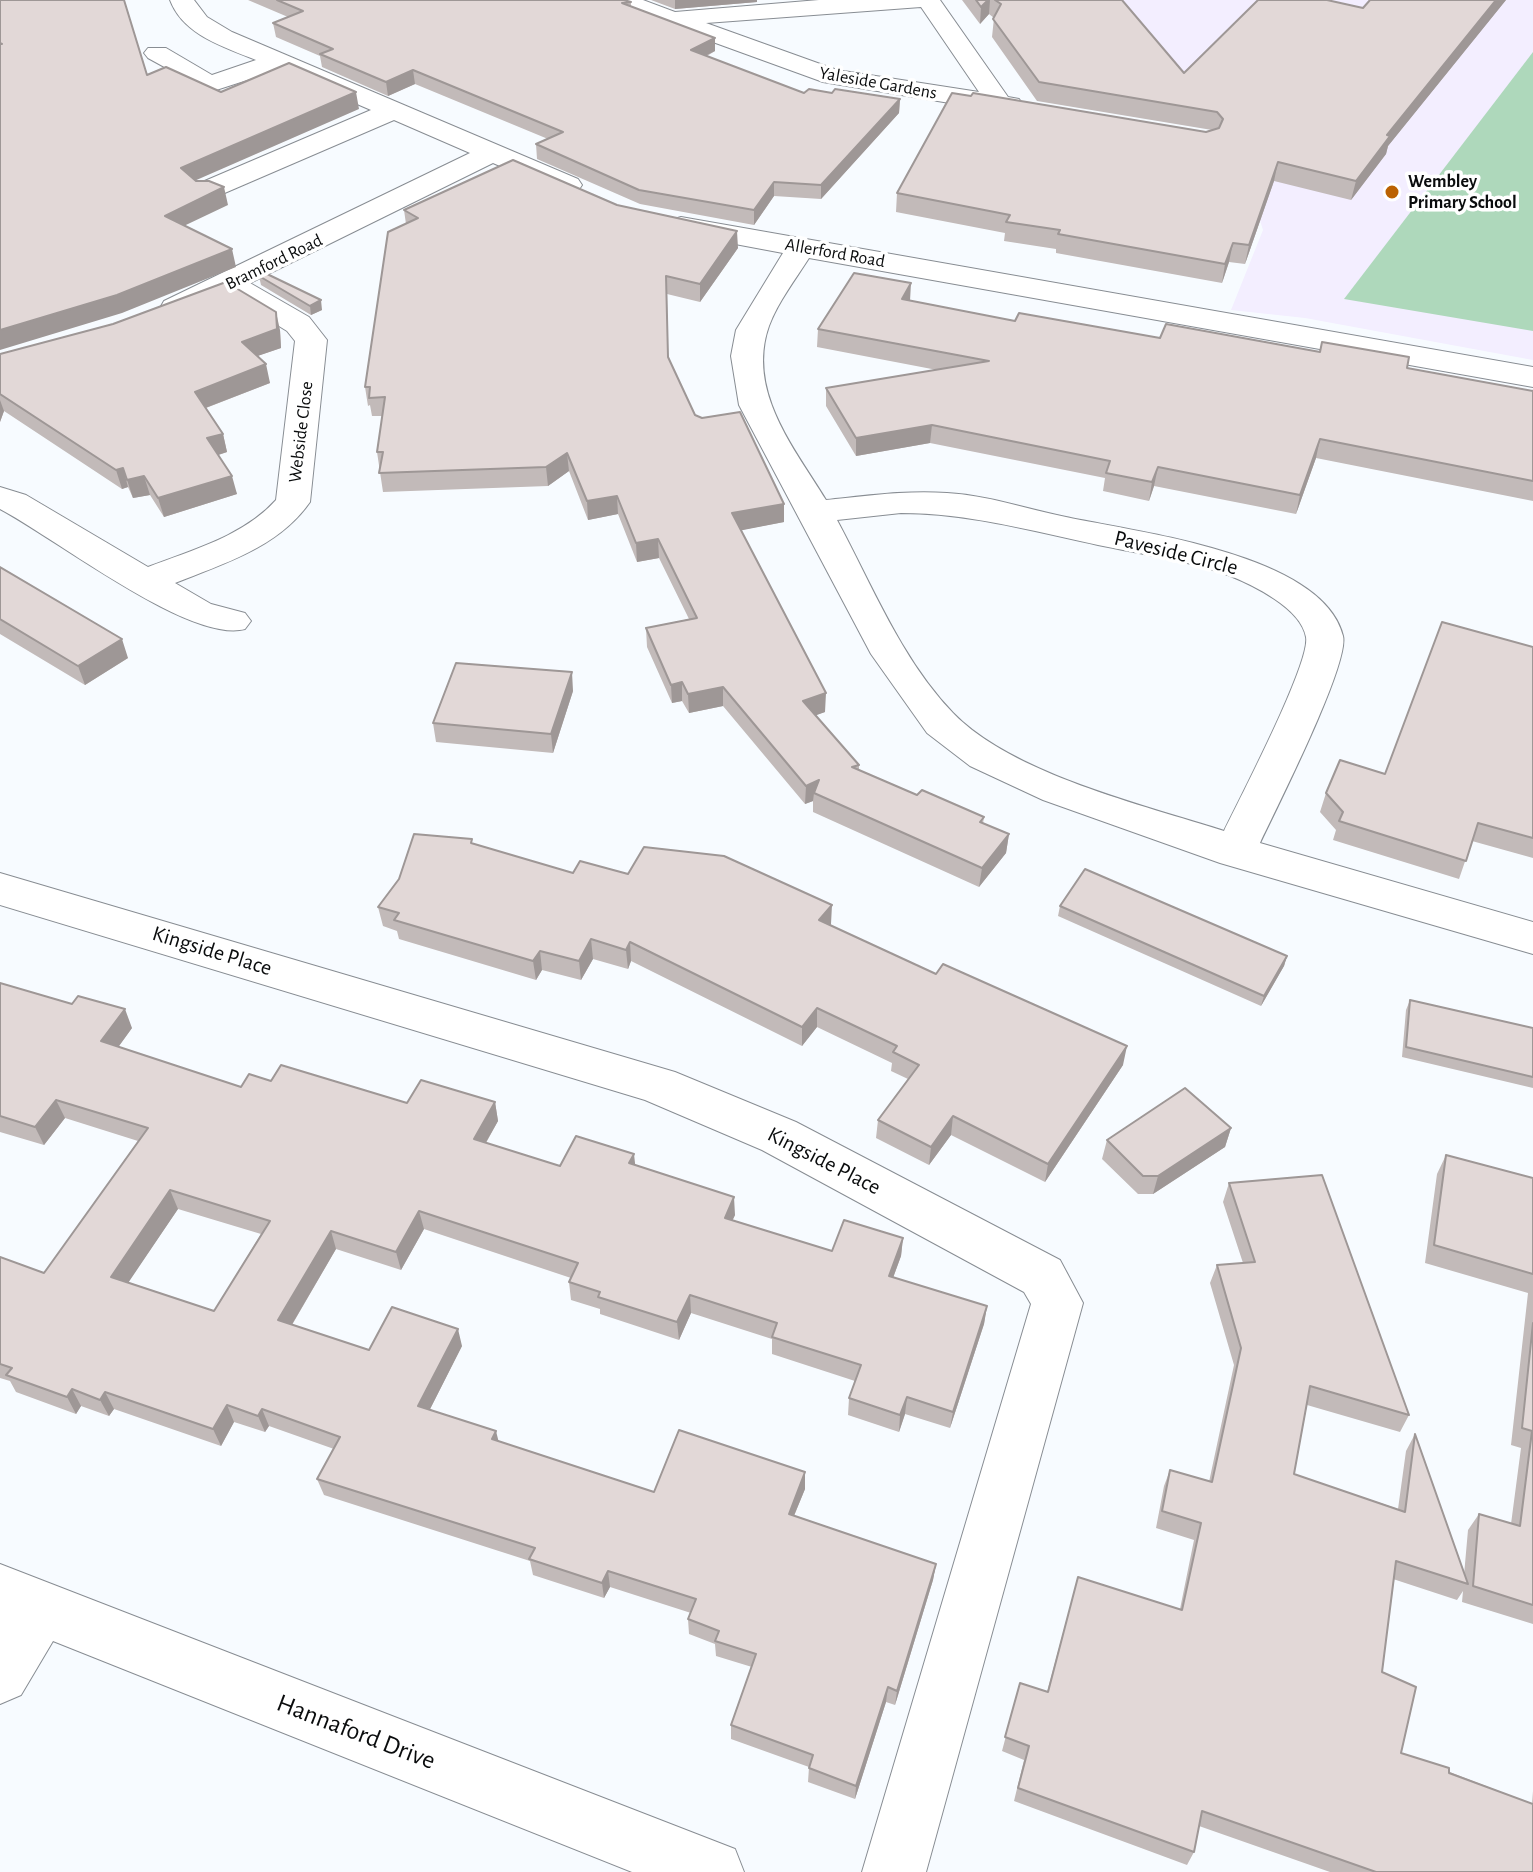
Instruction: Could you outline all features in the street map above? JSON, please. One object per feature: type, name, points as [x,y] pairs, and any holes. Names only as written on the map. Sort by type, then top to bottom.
[{"type":"street","points":[[182,0],[185,9],[204,26],[596,197]]},
{"type":"street","name":"Yaleside Gardens","points":[[620,0],[832,77],[1030,108]]},
{"type":"street","name":"Yaleside Gardens","points":[[669,18],[920,0]]},
{"type":"street","points":[[928,0],[999,103]]},
{"type":"street","points":[[157,53],[210,84],[279,61]]},
{"type":"street","points":[[210,189],[394,110]]},
{"type":"street","name":"Bramford Road","points":[[151,318],[231,284],[492,153]]},
{"type":"street","name":"Allerford Road","points":[[652,219],[1533,377]]},
{"type":"street","points":[[801,247],[752,330],[747,365],[762,423],[816,512],[911,687],[941,723],[973,750],[1029,780],[1235,852],[1533,938]]},
{"type":"street","name":"Webside Close","points":[[146,581],[249,536],[273,523],[293,502],[296,451],[311,340],[298,324],[231,284]]},
{"type":"street","points":[[7,499],[146,581],[216,617]]},
{"type":"street","name":"Paveside Circle","points":[[816,512],[901,503],[949,503],[1192,554],[1242,568],[1286,591],[1318,616],[1326,640],[1311,688],[1235,852]]},
{"type":"street","name":"Kingside Place","points":[[0,889],[658,1085],[779,1136],[1042,1276],[1057,1303],[894,1872]]},
{"type":"street","points":[[0,1674],[20,1600]]},
{"type":"street","name":"Hannaford Drive","points":[[20,1600],[712,1872]]},
{"type":"shaded area","name":"Wembley Primary School","points":[[1108,0],[1533,0],[1533,360],[1305,318],[1231,310],[1263,230],[1239,154]]},
{"type":"green space","points":[[1533,52],[1533,331],[1344,299]]},
{"type":"building","points":[[0,0],[124,0],[147,75],[166,67],[221,92],[289,63],[356,92],[181,168],[196,181],[209,181],[224,187],[165,216],[232,249],[117,295],[0,330]]},
{"type":"building","points":[[277,0],[624,0],[631,2],[622,3],[715,38],[691,50],[804,93],[809,89],[832,93],[835,89],[900,99],[821,185],[774,182],[754,210],[639,190],[536,144],[563,132],[413,70],[386,82],[320,54],[333,49],[273,23],[303,11]]},
{"type":"building","points":[[976,0],[988,0],[981,7]]},
{"type":"building","points":[[995,0],[1122,0],[1184,73],[1258,0],[1327,0],[1363,8],[1370,0],[1496,0],[1387,135],[1390,136],[1356,181],[1278,162],[1249,245],[1233,243],[1225,264],[1058,234],[1060,230],[1006,222],[1010,215],[897,193],[952,93],[971,96],[973,93],[1206,132],[1219,128],[1223,119],[1217,112],[1039,82],[993,19],[1001,4]]},
{"type":"building","points":[[513,160],[617,205],[737,231],[700,284],[666,276],[668,357],[695,415],[702,418],[740,412],[784,504],[732,513],[826,693],[803,701],[859,765],[852,767],[917,795],[922,790],[984,817],[980,822],[1009,834],[982,868],[814,793],[819,780],[806,786],[723,687],[688,694],[682,682],[671,685],[646,628],[697,618],[658,539],[636,543],[617,496],[587,501],[567,453],[546,467],[379,473],[383,452],[377,452],[385,397],[369,398],[370,387],[365,387],[388,232],[418,218],[404,210]]},
{"type":"building","points":[[265,273],[321,300],[310,306],[259,276]]},
{"type":"building","points":[[854,273],[911,283],[902,299],[1015,321],[1019,313],[1160,338],[1166,324],[1320,352],[1322,342],[1409,357],[1407,368],[1533,391],[1533,481],[1320,439],[1300,495],[1158,467],[1152,482],[1106,473],[1110,461],[932,425],[856,438],[826,388],[989,361],[818,329]]},
{"type":"building","points":[[226,282],[276,312],[277,329],[242,342],[266,364],[195,392],[223,434],[207,438],[232,476],[158,498],[144,476],[127,480],[123,468],[116,470],[0,394],[0,354],[113,324]]},
{"type":"building","points":[[0,567],[122,639],[78,666],[0,619]]},
{"type":"building","points":[[1442,622],[1533,647],[1533,838],[1478,823],[1466,861],[1339,821],[1343,812],[1326,793],[1340,760],[1385,774]]},
{"type":"building","points":[[456,663],[572,672],[551,734],[433,723]]},
{"type":"building","points":[[414,834],[472,839],[471,843],[573,873],[580,861],[628,874],[644,847],[724,856],[832,905],[819,920],[936,974],[943,964],[1127,1046],[1048,1164],[953,1116],[931,1147],[878,1120],[919,1065],[893,1052],[897,1046],[817,1008],[802,1027],[630,942],[626,950],[591,939],[579,961],[540,951],[533,961],[394,920],[399,913],[378,907],[399,879]]},
{"type":"building","points":[[1085,869],[1287,956],[1264,996],[1060,906]]},
{"type":"building","points":[[0,983],[72,1004],[78,996],[125,1009],[101,1041],[241,1087],[249,1074],[271,1081],[281,1065],[407,1103],[421,1080],[495,1102],[474,1139],[560,1166],[576,1136],[634,1154],[629,1163],[734,1197],[725,1218],[832,1251],[844,1220],[903,1238],[889,1276],[987,1306],[953,1412],[907,1397],[900,1415],[849,1398],[861,1365],[772,1337],[777,1323],[690,1295],[677,1322],[598,1297],[600,1292],[569,1282],[578,1263],[419,1211],[396,1252],[331,1231],[278,1320],[369,1350],[392,1307],[458,1329],[418,1406],[496,1431],[492,1439],[654,1492],[679,1430],[805,1472],[789,1514],[936,1564],[897,1691],[888,1687],[856,1786],[809,1768],[813,1755],[731,1725],[756,1654],[715,1641],[719,1631],[688,1619],[696,1599],[608,1571],[602,1583],[529,1559],[535,1548],[317,1479],[340,1437],[262,1409],[258,1416],[227,1405],[213,1429],[105,1392],[100,1400],[72,1389],[67,1397],[6,1375],[12,1368],[0,1364],[0,1257],[44,1273],[148,1128],[56,1100],[35,1127],[0,1116]],"holes":[[[170,1190],[270,1221],[214,1311],[111,1277]]]},
{"type":"building","points":[[1410,1000],[1533,1028],[1533,1077],[1406,1047]]},
{"type":"building","points":[[1185,1088],[1231,1128],[1158,1176],[1143,1176],[1107,1140]]},
{"type":"building","points":[[1446,1155],[1533,1178],[1533,1274],[1434,1245]]},
{"type":"building","points":[[1322,1175],[1409,1415],[1310,1386],[1294,1474],[1405,1512],[1415,1434],[1468,1584],[1396,1561],[1382,1672],[1416,1687],[1401,1753],[1449,1768],[1449,1773],[1533,1804],[1533,1872],[1376,1872],[1202,1811],[1194,1852],[1018,1788],[1029,1746],[1005,1737],[1020,1683],[1048,1692],[1078,1577],[1182,1610],[1201,1523],[1162,1511],[1170,1470],[1212,1482],[1241,1348],[1217,1265],[1255,1262],[1229,1183]]},
{"type":"building","points":[[1533,1323],[1533,1605],[1473,1586],[1479,1514],[1520,1526],[1532,1431],[1522,1428]]},
{"type":"place","name":"Wembley Primary School","points":[[1392,192]]}]
